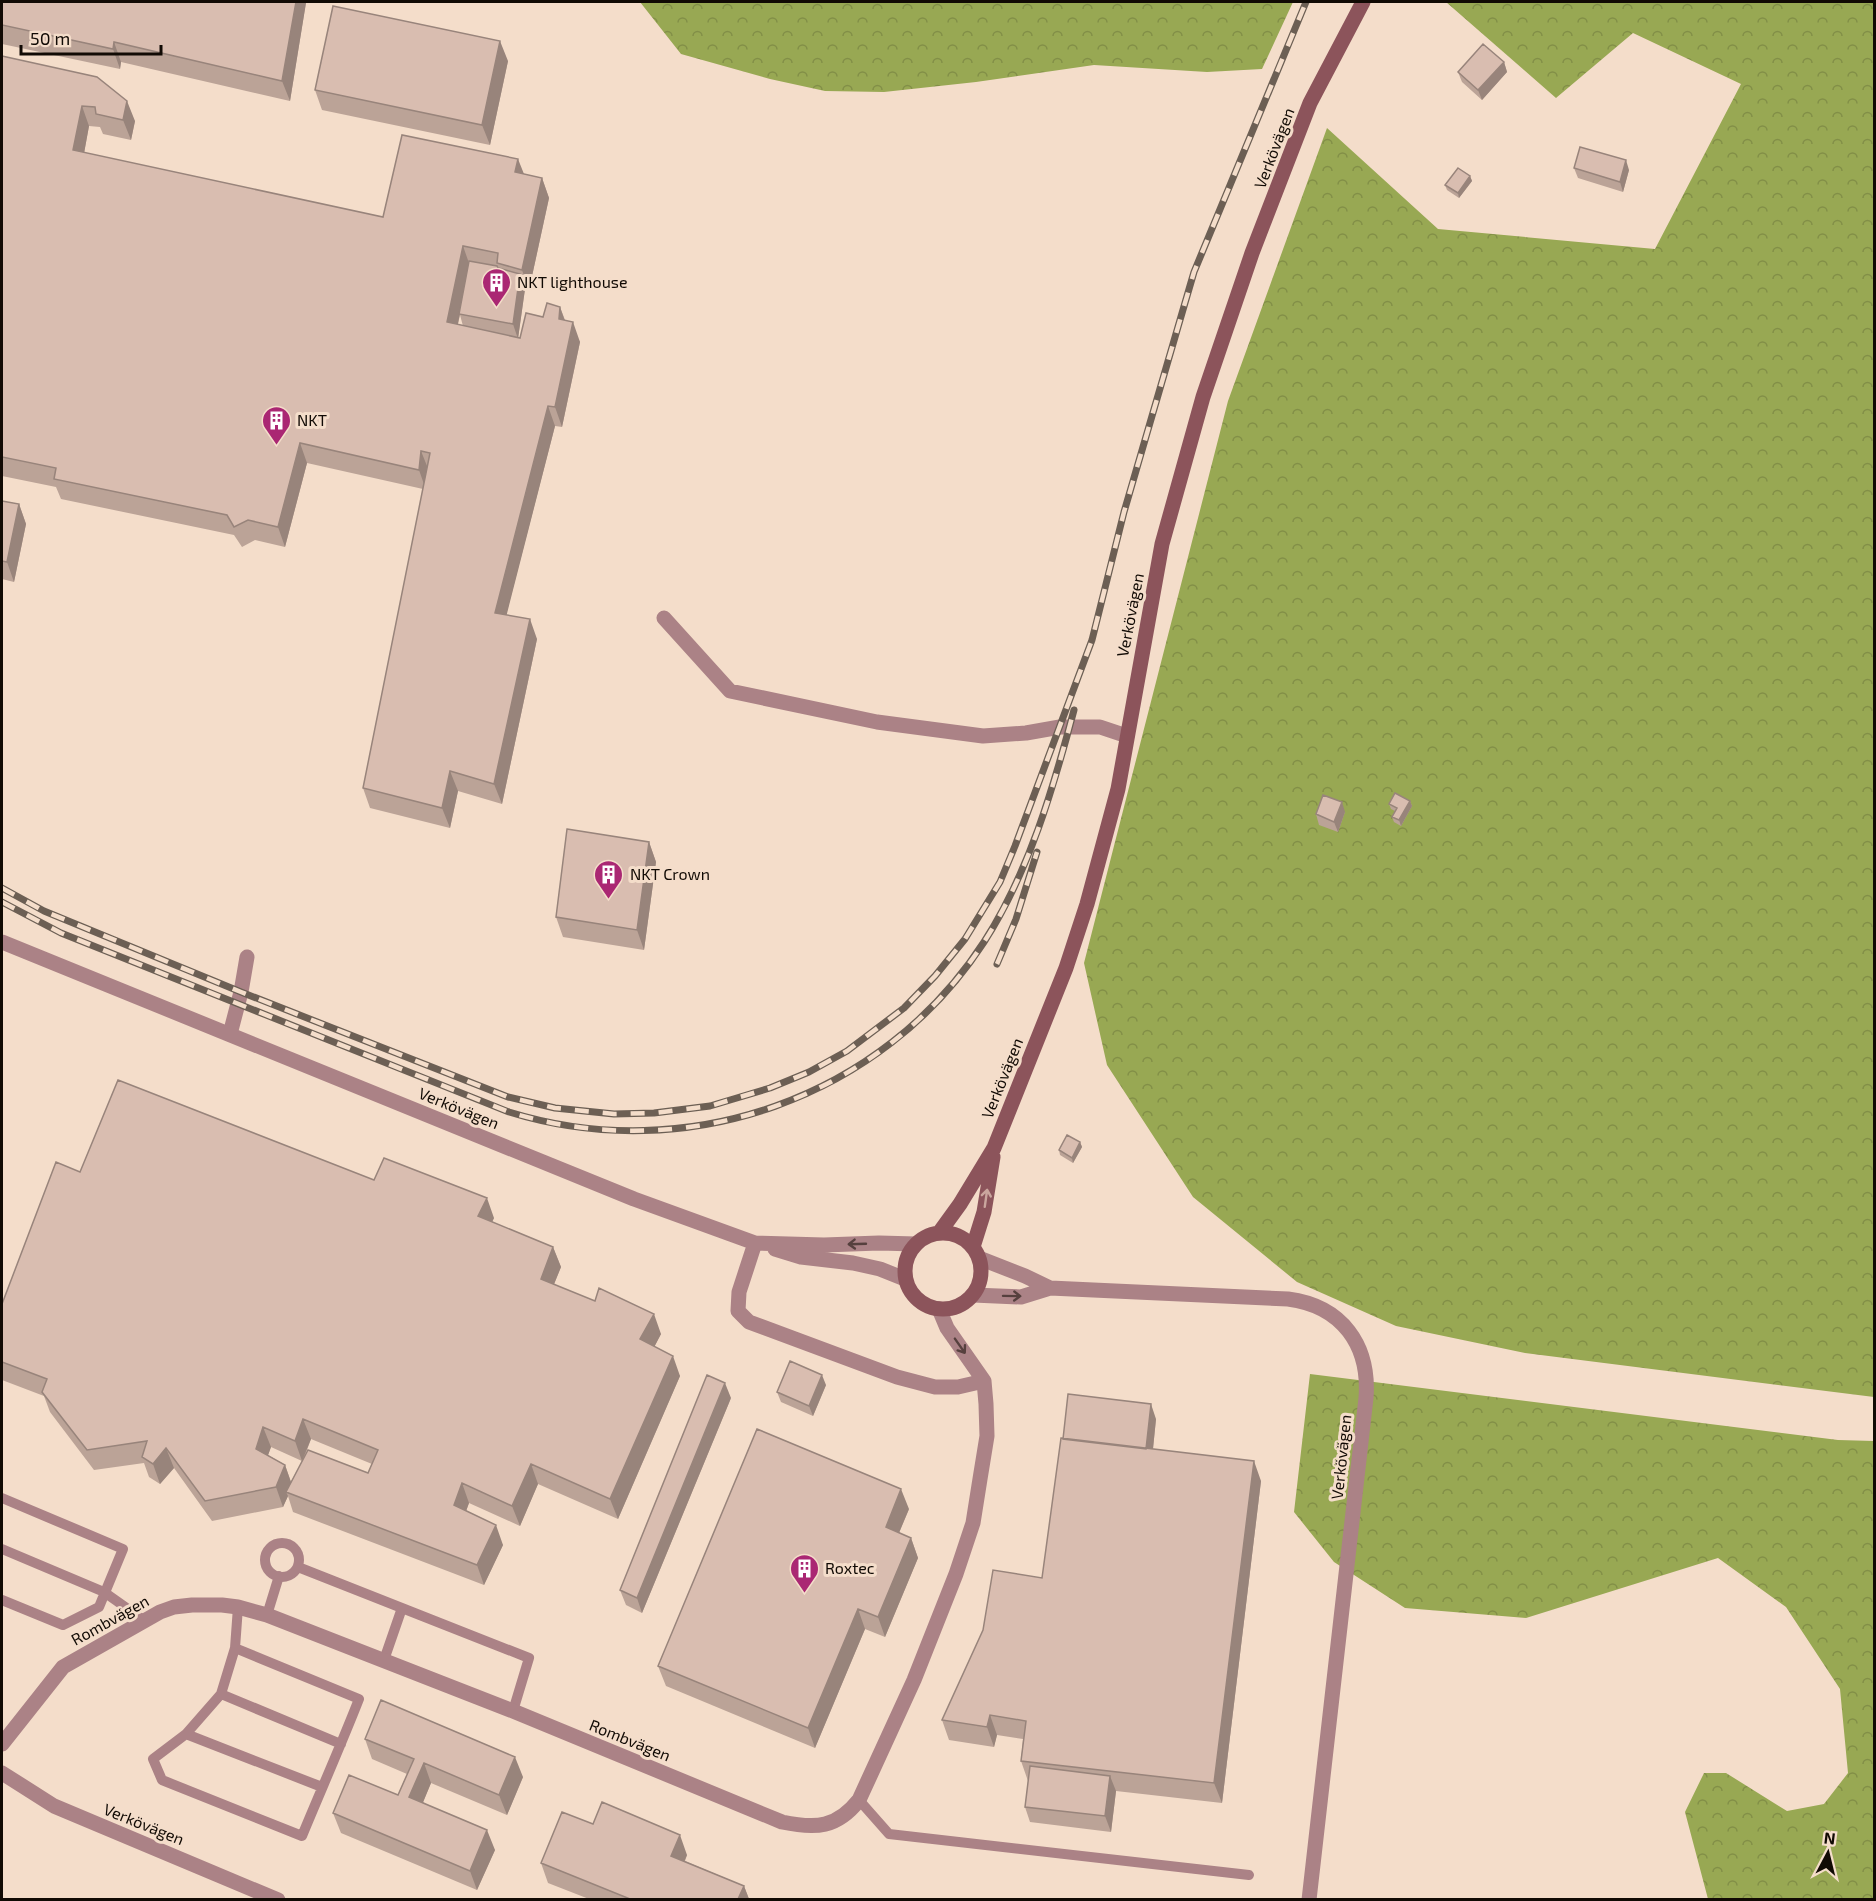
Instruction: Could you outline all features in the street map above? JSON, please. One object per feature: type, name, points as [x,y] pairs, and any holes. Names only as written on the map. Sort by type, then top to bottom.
[{"type":"main road","name":"Verkövägen","points":[[939,1233],[960,1204],[994,1148],[1066,969],[1087,904],[1118,789],[1162,544],[1203,398],[1252,253],[1311,103],[1363,2]]},
{"type":"main road","points":[[973,1295],[981,1277],[976,1253],[994,1148]]},
{"type":"main road","name":"Verkövägen","points":[[916,1244],[926,1237],[939,1233],[958,1236],[976,1253]]},
{"type":"main road","points":[[916,1244],[906,1260],[905,1279],[917,1299],[927,1306],[939,1309]]},
{"type":"main road","name":"Verkövägen","points":[[939,1309],[958,1307],[973,1295]]},
{"type":"street","points":[[664,618],[730,691],[877,723],[983,736],[1060,728],[1100,727],[1127,736]]},
{"type":"street","name":"Verkövägen","points":[[2,945],[230,1034],[634,1198],[755,1243],[916,1244]]},
{"type":"street","points":[[230,1034],[242,992],[247,957]]},
{"type":"street","points":[[905,1279],[879,1269],[853,1263],[801,1257],[755,1243],[739,1292],[738,1311],[748,1322],[897,1377],[935,1387],[958,1387],[984,1381],[947,1328],[939,1309]]},
{"type":"street","name":"Verkövägen","points":[[976,1253],[1050,1288]]},
{"type":"street","name":"Verkövägen","points":[[973,1295],[1021,1297],[1050,1288],[1302,1300],[1327,1311],[1338,1319],[1355,1340],[1366,1368],[1366,1398],[1309,1899]]},
{"type":"street","name":"Rombvägen","points":[[2,1744],[63,1667],[174,1607],[199,1605],[238,1607],[267,1615],[384,1660],[782,1822],[810,1826],[825,1825],[849,1812],[859,1800],[914,1680],[956,1574],[973,1523],[987,1436],[984,1381]]},
{"type":"street","name":"Verkövägen","points":[[2,1773],[54,1806],[278,1899]]},
{"type":"lane","points":[[2,1498],[123,1549],[99,1606],[63,1625],[2,1600]]},
{"type":"lane","points":[[276,1543],[286,1543],[296,1549],[300,1561],[298,1567],[289,1575],[279,1576],[268,1570],[266,1552],[276,1543]]},
{"type":"lane","points":[[2,1549],[104,1592],[145,1621]]},
{"type":"lane","points":[[298,1567],[530,1658],[513,1711]]},
{"type":"lane","points":[[267,1615],[279,1576]]},
{"type":"lane","points":[[235,1648],[359,1699],[302,1836],[162,1780],[153,1759],[186,1734],[221,1694],[235,1648],[238,1607]]},
{"type":"lane","points":[[384,1660],[402,1608]]},
{"type":"lane","points":[[221,1694],[341,1744]]},
{"type":"lane","points":[[186,1734],[322,1787]]},
{"type":"lane","points":[[859,1800],[889,1834],[1249,1875]]},
{"type":"green space","points":[[640,2],[1293,2],[1262,69],[1207,72],[1094,65],[976,82],[884,92],[825,91],[770,79],[681,54]]},
{"type":"green space","points":[[1446,2],[1874,2],[1874,1397],[1525,1353],[1396,1326],[1297,1282],[1193,1197],[1107,1065],[1084,963],[1228,401],[1327,128],[1438,229],[1655,249],[1741,84],[1633,33],[1556,98]]},
{"type":"green space","points":[[1310,1374],[1838,1440],[1874,1441],[1874,1899],[1708,1899],[1685,1812],[1704,1773],[1726,1773],[1787,1811],[1824,1804],[1848,1773],[1840,1689],[1786,1607],[1718,1558],[1526,1618],[1405,1608],[1334,1562],[1294,1512]]},
{"type":"building","points":[[2,2],[296,2],[282,81],[114,42],[113,49],[2,25]]},
{"type":"building","points":[[333,6],[500,41],[482,125],[315,90]]},
{"type":"building","points":[[1483,44],[1504,62],[1478,90],[1458,72]]},
{"type":"building","name":"NKT","points":[[2,56],[97,77],[127,101],[123,120],[96,114],[95,107],[82,106],[73,150],[383,217],[402,135],[518,159],[515,172],[542,178],[522,270],[497,263],[498,253],[463,246],[447,322],[520,338],[526,313],[543,317],[547,303],[560,307],[559,319],[573,322],[555,407],[548,406],[495,613],[530,619],[494,784],[450,771],[442,808],[363,788],[430,453],[421,451],[419,470],[300,443],[278,527],[248,520],[234,527],[227,515],[54,479],[56,468],[2,457]]},
{"type":"building","points":[[1580,147],[1626,160],[1620,182],[1574,168]]},
{"type":"building","points":[[1458,168],[1470,176],[1458,193],[1445,185]]},
{"type":"building","name":"NKT lighthouse","points":[[469,261],[497,266],[520,274],[513,324],[459,314]]},
{"type":"building","points":[[2,501],[19,504],[7,562],[2,561]]},
{"type":"building","points":[[1395,793],[1410,801],[1399,820],[1392,817],[1397,808],[1389,804]]},
{"type":"building","points":[[1323,795],[1342,802],[1334,822],[1316,814]]},
{"type":"building","name":"NKT Crown","points":[[567,829],[649,842],[637,930],[556,917]]},
{"type":"building","points":[[118,1080],[374,1180],[384,1158],[487,1198],[478,1216],[553,1247],[541,1279],[595,1301],[599,1288],[654,1314],[640,1339],[673,1356],[610,1499],[531,1464],[512,1506],[462,1483],[454,1505],[496,1525],[477,1565],[286,1492],[308,1450],[368,1473],[378,1450],[303,1419],[295,1441],[263,1427],[256,1449],[285,1465],[276,1487],[205,1501],[166,1448],[153,1464],[142,1457],[147,1441],[87,1450],[42,1392],[47,1379],[2,1362],[2,1304],[56,1162],[80,1172]]},
{"type":"building","points":[[1067,1135],[1080,1142],[1072,1158],[1059,1150]]},
{"type":"building","points":[[790,1361],[822,1375],[809,1406],[777,1392]]},
{"type":"building","points":[[707,1375],[725,1383],[637,1598],[620,1590]]},
{"type":"building","points":[[1068,1394],[1151,1404],[1146,1449],[1063,1439]]},
{"type":"building","name":"Roxtec","points":[[757,1429],[901,1489],[886,1527],[911,1538],[878,1617],[858,1609],[808,1728],[658,1666]]},
{"type":"building","points":[[1061,1438],[1254,1461],[1214,1783],[1021,1761],[1026,1721],[990,1715],[987,1727],[942,1720],[983,1630],[993,1570],[1042,1578]]},
{"type":"building","points":[[381,1700],[515,1757],[499,1795],[424,1763],[409,1797],[487,1830],[470,1871],[333,1813],[349,1775],[398,1795],[414,1759],[365,1739]]},
{"type":"building","points":[[1030,1766],[1110,1776],[1105,1816],[1025,1807]]},
{"type":"building","points":[[602,1802],[680,1835],[671,1856],[744,1886],[738,1899],[630,1899],[541,1863],[562,1812],[593,1824]]},
{"type":"railway","points":[[2,888],[44,911],[241,992],[508,1097],[555,1108],[614,1114],[654,1113],[710,1106],[770,1088],[809,1072],[847,1051],[904,1008],[935,976],[965,939],[1000,882],[1092,640],[1124,512],[1194,272],[1306,2]]},
{"type":"railway","points":[[2,902],[61,933],[509,1112],[576,1127],[644,1131],[711,1124],[775,1106],[836,1079],[892,1042],[942,996],[984,942],[1027,859],[1048,800],[1074,710]]},
{"type":"railway","points":[[997,964],[1016,919],[1037,852]]},
{"type":"place","name":"NKT lighthouse","points":[[496,308]]},
{"type":"place","name":"NKT","points":[[276,446]]},
{"type":"place","name":"NKT Crown","points":[[609,900]]},
{"type":"place","name":"Roxtec","points":[[804,1594]]}]
